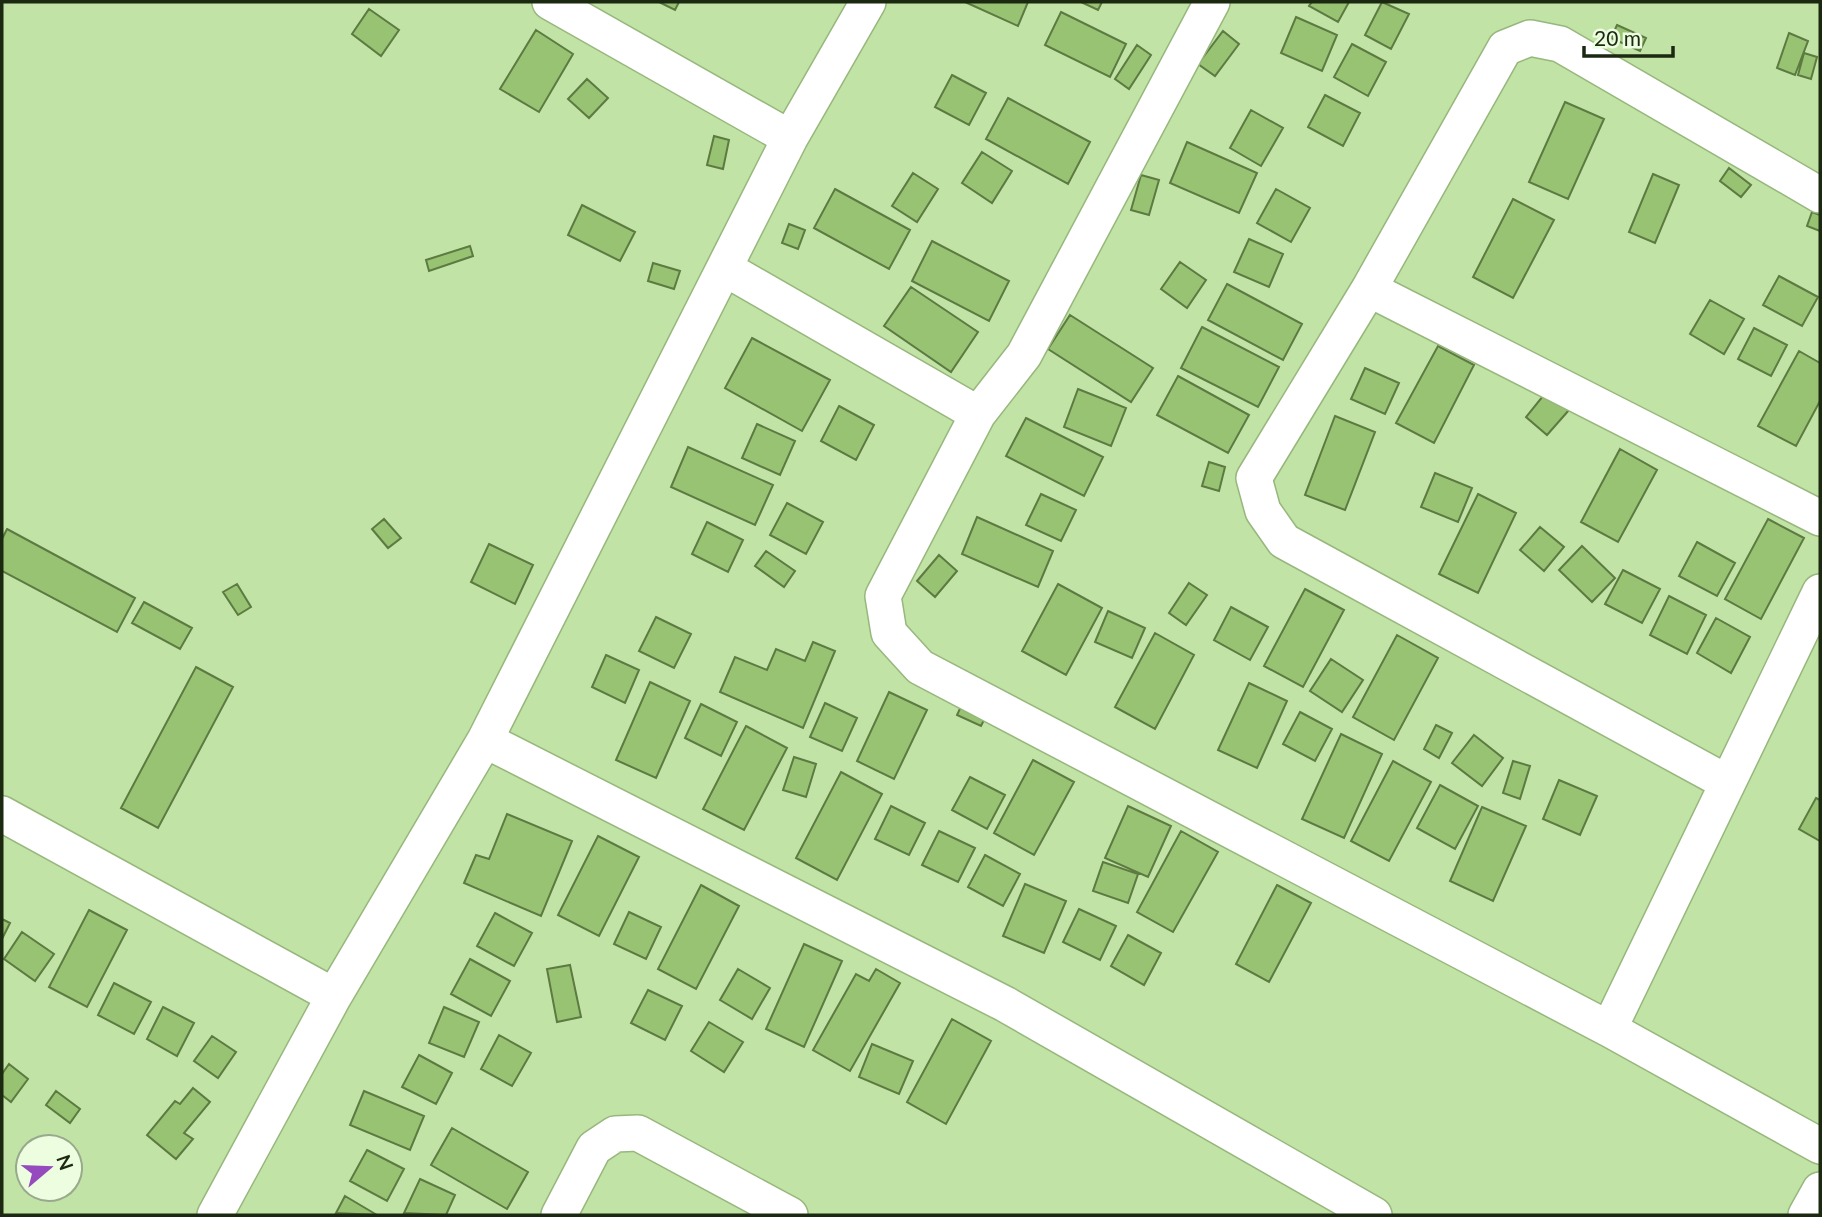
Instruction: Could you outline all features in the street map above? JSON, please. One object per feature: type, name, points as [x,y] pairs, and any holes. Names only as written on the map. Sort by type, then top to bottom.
[{"type":"street","points":[[550,2],[790,138]]},
{"type":"street","points":[[215,1215],[334,996],[485,740],[726,269],[790,138],[867,2]]},
{"type":"street","points":[[1212,2],[1024,355],[978,414],[883,596],[889,633],[920,667],[1609,1029],[1820,1146]]},
{"type":"street","points":[[1726,782],[1284,541],[1263,511],[1254,478],[1369,289],[1505,48],[1530,38],[1560,44],[1820,195]]},
{"type":"street","points":[[726,269],[978,414]]},
{"type":"street","points":[[1369,289],[1820,518]]},
{"type":"street","points":[[1609,1029],[1820,592]]},
{"type":"street","points":[[485,740],[1005,1004],[1374,1215]]},
{"type":"street","points":[[2,814],[334,996]]},
{"type":"street","points":[[559,1215],[594,1148],[615,1134],[638,1133],[790,1215]]},
{"type":"street","points":[[1806,1215],[1820,1190]]},
{"type":"building","points":[[659,2],[679,2],[675,10]]},
{"type":"building","points":[[965,2],[1028,2],[1018,26]]},
{"type":"building","points":[[1081,2],[1102,2],[1098,10]]},
{"type":"building","points":[[1312,2],[1349,2],[1338,22],[1309,6]]},
{"type":"building","points":[[1382,2],[1409,14],[1391,49],[1365,35]]},
{"type":"building","points":[[369,9],[399,30],[381,56],[352,34]]},
{"type":"building","points":[[1061,12],[1126,44],[1110,77],[1045,45]]},
{"type":"building","points":[[1296,17],[1337,35],[1322,71],[1281,53]]},
{"type":"building","points":[[1617,25],[1646,38],[1640,51],[1611,38]]},
{"type":"building","points":[[536,30],[573,54],[539,112],[500,89]]},
{"type":"building","points":[[1223,31],[1239,44],[1215,76],[1198,64]]},
{"type":"building","points":[[1789,33],[1808,41],[1795,75],[1777,68]]},
{"type":"building","points":[[1352,44],[1386,62],[1368,96],[1334,77]]},
{"type":"building","points":[[1137,45],[1151,55],[1129,89],[1115,79]]},
{"type":"building","points":[[1804,53],[1817,57],[1811,79],[1798,75]]},
{"type":"building","points":[[952,75],[986,93],[969,125],[935,107]]},
{"type":"building","points":[[587,79],[608,98],[589,118],[568,99]]},
{"type":"building","points":[[1325,95],[1360,113],[1343,146],[1308,127]]},
{"type":"building","points":[[1008,98],[1090,142],[1068,184],[986,139]]},
{"type":"building","points":[[1565,102],[1604,119],[1568,199],[1529,182]]},
{"type":"building","points":[[1251,110],[1283,128],[1261,166],[1230,148]]},
{"type":"building","points":[[714,136],[729,140],[723,169],[707,165]]},
{"type":"building","points":[[1187,142],[1257,173],[1239,213],[1170,183]]},
{"type":"building","points":[[982,152],[1012,171],[992,203],[962,183]]},
{"type":"building","points":[[1729,168],[1751,185],[1741,197],[1720,181]]},
{"type":"building","points":[[913,173],[938,189],[917,222],[892,206]]},
{"type":"building","points":[[1653,174],[1679,185],[1655,243],[1629,232]]},
{"type":"building","points":[[1141,175],[1159,180],[1149,215],[1131,210]]},
{"type":"building","points":[[835,189],[910,230],[889,269],[814,228]]},
{"type":"building","points":[[1276,189],[1310,208],[1291,242],[1257,223]]},
{"type":"building","points":[[1513,199],[1554,220],[1513,298],[1473,277]]},
{"type":"building","points":[[582,205],[635,232],[620,261],[568,235]]},
{"type":"building","points":[[1812,212],[1820,215],[1820,231],[1807,226]]},
{"type":"building","points":[[789,224],[805,230],[798,249],[782,243]]},
{"type":"building","points":[[1249,239],[1283,254],[1269,287],[1234,272]]},
{"type":"building","points":[[932,241],[1009,281],[989,321],[912,281]]},
{"type":"building","points":[[470,246],[473,256],[429,271],[426,260]]},
{"type":"building","points":[[1180,262],[1206,280],[1187,308],[1161,289]]},
{"type":"building","points":[[653,263],[680,271],[674,289],[648,281]]},
{"type":"building","points":[[1779,276],[1818,297],[1802,326],[1763,305]]},
{"type":"building","points":[[1227,284],[1302,324],[1283,360],[1208,320]]},
{"type":"building","points":[[911,287],[978,332],[951,372],[884,326]]},
{"type":"building","points":[[1710,300],[1744,319],[1724,354],[1690,334]]},
{"type":"building","points":[[1070,315],[1153,368],[1131,402],[1048,349]]},
{"type":"building","points":[[1202,327],[1279,367],[1258,407],[1181,368]]},
{"type":"building","points":[[1754,328],[1787,345],[1771,376],[1738,359]]},
{"type":"building","points":[[752,338],[830,380],[802,431],[725,388]]},
{"type":"building","points":[[1438,346],[1474,365],[1434,443],[1396,423]]},
{"type":"building","points":[[1799,351],[1820,363],[1820,401],[1796,446],[1758,426]]},
{"type":"building","points":[[1365,368],[1399,383],[1385,414],[1351,399]]},
{"type":"building","points":[[1178,376],[1249,415],[1228,453],[1157,415]]},
{"type":"building","points":[[1078,389],[1126,408],[1111,446],[1064,427]]},
{"type":"building","points":[[1547,391],[1569,410],[1547,435],[1526,417]]},
{"type":"building","points":[[839,406],[874,425],[856,460],[821,441]]},
{"type":"building","points":[[1335,416],[1375,432],[1345,510],[1305,495]]},
{"type":"building","points":[[1026,418],[1103,457],[1084,496],[1006,456]]},
{"type":"building","points":[[757,424],[795,441],[780,475],[742,458]]},
{"type":"building","points":[[688,447],[773,485],[755,525],[671,487]]},
{"type":"building","points":[[1620,449],[1657,470],[1618,542],[1581,522]]},
{"type":"building","points":[[1209,462],[1225,467],[1219,491],[1202,486]]},
{"type":"building","points":[[1435,473],[1472,488],[1458,522],[1421,507]]},
{"type":"building","points":[[1041,494],[1076,510],[1061,541],[1026,525]]},
{"type":"building","points":[[1478,494],[1516,513],[1478,593],[1439,574]]},
{"type":"building","points":[[787,503],[823,522],[806,554],[770,535]]},
{"type":"building","points":[[977,517],[1053,551],[1038,587],[962,554]]},
{"type":"building","points":[[384,519],[401,538],[388,548],[372,529]]},
{"type":"building","points":[[1768,519],[1804,538],[1761,619],[1725,599]]},
{"type":"building","points":[[707,522],[743,540],[728,572],[692,554]]},
{"type":"building","points":[[1540,527],[1564,547],[1544,571],[1520,550]]},
{"type":"building","points":[[7,529],[135,598],[117,632],[2,571],[2,539]]},
{"type":"building","points":[[1697,542],[1735,563],[1717,596],[1679,576]]},
{"type":"building","points":[[489,544],[533,565],[515,604],[471,582]]},
{"type":"building","points":[[1582,546],[1615,578],[1592,602],[1559,570]]},
{"type":"building","points":[[766,551],[795,571],[784,587],[755,566]]},
{"type":"building","points":[[939,555],[957,571],[935,597],[917,581]]},
{"type":"building","points":[[1623,570],[1660,589],[1642,623],[1605,604]]},
{"type":"building","points":[[1189,583],[1207,595],[1186,625],[1169,613]]},
{"type":"building","points":[[237,584],[251,607],[238,615],[223,592]]},
{"type":"building","points":[[1058,584],[1102,608],[1066,675],[1022,651]]},
{"type":"building","points":[[1305,589],[1344,610],[1303,687],[1264,666]]},
{"type":"building","points":[[1669,596],[1706,615],[1687,654],[1650,635]]},
{"type":"building","points":[[144,602],[192,628],[180,649],[132,623]]},
{"type":"building","points":[[1231,607],[1268,627],[1250,660],[1214,640]]},
{"type":"building","points":[[1108,611],[1145,628],[1132,658],[1095,642]]},
{"type":"building","points":[[656,617],[691,634],[674,668],[639,651]]},
{"type":"building","points":[[1716,618],[1750,637],[1731,673],[1697,653]]},
{"type":"building","points":[[1155,633],[1194,655],[1155,729],[1115,707]]},
{"type":"building","points":[[1397,635],[1438,658],[1394,740],[1353,717]]},
{"type":"building","points":[[813,642],[835,651],[803,728],[720,692],[735,657],[767,670],[776,649],[805,661]]},
{"type":"building","points":[[606,655],[639,670],[625,703],[592,687]]},
{"type":"building","points":[[1331,659],[1363,680],[1342,712],[1310,691]]},
{"type":"building","points":[[196,667],[233,687],[158,828],[121,808]]},
{"type":"building","points":[[650,682],[690,701],[656,778],[616,760]]},
{"type":"building","points":[[1249,683],[1287,701],[1257,768],[1218,750]]},
{"type":"building","points":[[889,692],[927,710],[894,779],[857,761]]},
{"type":"building","points":[[964,700],[988,712],[981,726],[957,715]]},
{"type":"building","points":[[825,703],[857,718],[842,751],[810,737]]},
{"type":"building","points":[[701,704],[737,722],[721,756],[685,738]]},
{"type":"building","points":[[1300,712],[1332,729],[1315,761],[1283,744]]},
{"type":"building","points":[[1436,725],[1452,733],[1439,758],[1424,749]]},
{"type":"building","points":[[746,726],[787,748],[744,830],[703,809]]},
{"type":"building","points":[[1341,734],[1382,754],[1344,838],[1302,819]]},
{"type":"building","points":[[1474,735],[1503,758],[1482,786],[1452,763]]},
{"type":"building","points":[[794,757],[816,764],[806,797],[783,790]]},
{"type":"building","points":[[1033,760],[1074,782],[1034,855],[994,833]]},
{"type":"building","points":[[1393,761],[1431,782],[1389,861],[1351,841]]},
{"type":"building","points":[[1513,761],[1530,766],[1520,799],[1503,793]]},
{"type":"building","points":[[841,772],[882,794],[837,880],[796,858]]},
{"type":"building","points":[[970,777],[1005,795],[987,829],[952,810]]},
{"type":"building","points":[[1559,780],[1597,796],[1580,835],[1543,819]]},
{"type":"building","points":[[1440,785],[1478,806],[1455,849],[1417,828]]},
{"type":"building","points":[[1816,798],[1820,800],[1820,841],[1799,829]]},
{"type":"building","points":[[891,806],[925,823],[909,855],[875,839]]},
{"type":"building","points":[[1128,806],[1171,826],[1148,877],[1105,858]]},
{"type":"building","points":[[1482,807],[1526,826],[1493,901],[1450,881]]},
{"type":"building","points":[[507,814],[572,841],[541,916],[464,883],[476,855],[489,859]]},
{"type":"building","points":[[939,831],[975,848],[958,882],[922,865]]},
{"type":"building","points":[[1181,831],[1218,852],[1173,932],[1137,912]]},
{"type":"building","points":[[598,836],[639,857],[599,936],[558,915]]},
{"type":"building","points":[[985,855],[1020,874],[1003,906],[968,887]]},
{"type":"building","points":[[1103,862],[1138,874],[1128,903],[1093,891]]},
{"type":"building","points":[[1025,884],[1066,901],[1044,953],[1003,936]]},
{"type":"building","points":[[701,885],[739,906],[696,989],[658,969]]},
{"type":"building","points":[[1277,885],[1311,903],[1269,982],[1236,964]]},
{"type":"building","points":[[1079,909],[1116,926],[1100,960],[1063,942]]},
{"type":"building","points":[[89,910],[127,930],[87,1007],[49,987]]},
{"type":"building","points":[[629,912],[661,927],[646,959],[614,944]]},
{"type":"building","points":[[495,913],[532,933],[514,966],[477,946]]},
{"type":"building","points":[[2,919],[10,923],[2,939]]},
{"type":"building","points":[[22,932],[54,954],[35,981],[4,959]]},
{"type":"building","points":[[1128,935],[1161,953],[1144,985],[1111,966]]},
{"type":"building","points":[[804,944],[842,961],[804,1047],[766,1029]]},
{"type":"building","points":[[470,959],[510,981],[491,1016],[451,994]]},
{"type":"building","points":[[570,965],[581,1017],[557,1022],[547,969]]},
{"type":"building","points":[[738,969],[770,988],[752,1019],[720,1000]]},
{"type":"building","points":[[876,969],[900,983],[850,1071],[813,1050],[856,974],[869,981]]},
{"type":"building","points":[[114,983],[151,1002],[134,1034],[98,1015]]},
{"type":"building","points":[[648,990],[682,1006],[665,1040],[631,1023]]},
{"type":"building","points":[[163,1007],[194,1023],[177,1056],[147,1039]]},
{"type":"building","points":[[444,1007],[479,1022],[464,1057],[429,1043]]},
{"type":"building","points":[[952,1019],[991,1041],[946,1124],[907,1102]]},
{"type":"building","points":[[709,1022],[743,1042],[724,1072],[691,1051]]},
{"type":"building","points":[[499,1035],[531,1053],[512,1086],[481,1069]]},
{"type":"building","points":[[212,1036],[236,1052],[218,1078],[194,1061]]},
{"type":"building","points":[[872,1044],[913,1061],[899,1094],[859,1077]]},
{"type":"building","points":[[419,1055],[452,1073],[436,1104],[402,1087]]},
{"type":"building","points":[[9,1064],[28,1079],[11,1102],[2,1095],[2,1074]]},
{"type":"building","points":[[193,1088],[210,1102],[184,1133],[193,1139],[176,1159],[147,1135],[175,1101],[180,1104]]},
{"type":"building","points":[[56,1091],[80,1109],[70,1123],[46,1105]]},
{"type":"building","points":[[364,1091],[424,1116],[410,1150],[350,1125]]},
{"type":"building","points":[[452,1128],[528,1172],[507,1209],[431,1165]]},
{"type":"building","points":[[367,1150],[404,1169],[387,1201],[350,1181]]},
{"type":"building","points":[[420,1179],[455,1195],[446,1215],[404,1213]]},
{"type":"building","points":[[345,1196],[377,1215],[336,1213]]}]
